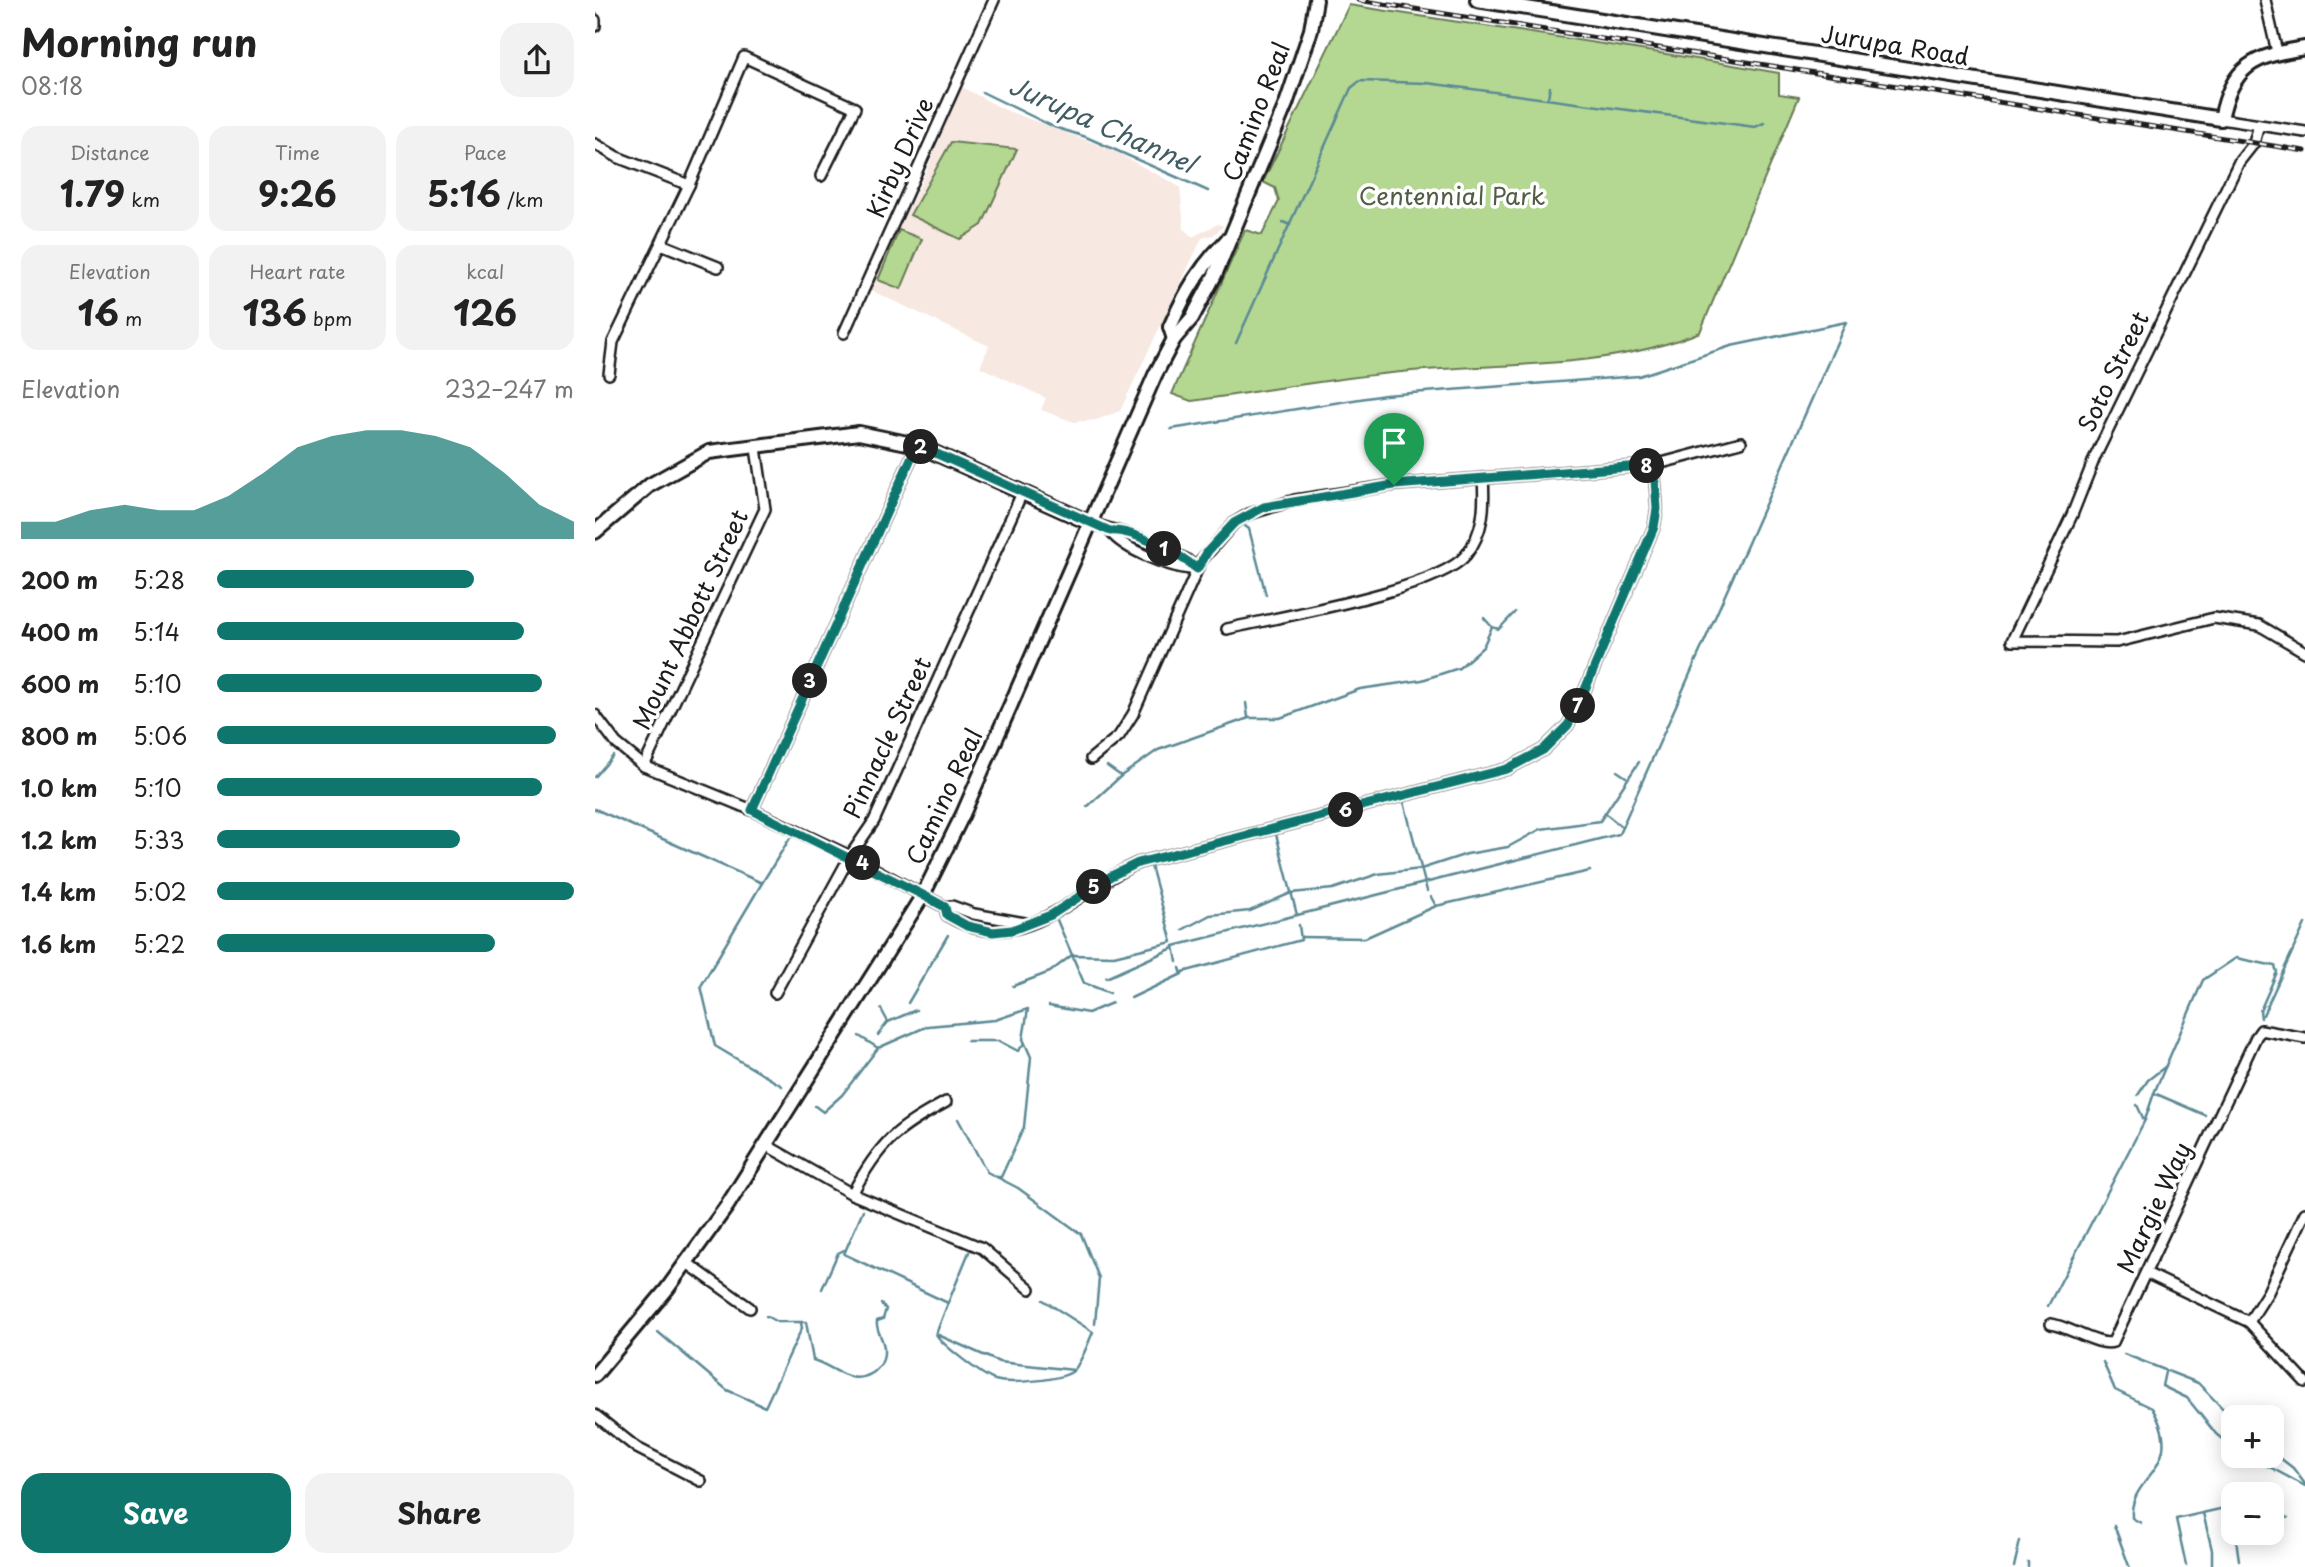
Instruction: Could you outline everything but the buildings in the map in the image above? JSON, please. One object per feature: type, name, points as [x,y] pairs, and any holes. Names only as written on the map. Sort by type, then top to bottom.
[{"type":"main road","name":"Camino Real","points":[[595,1375],[687,1263],[766,1145],[923,895],[963,814],[1088,522],[1174,339],[1192,318],[1229,238],[1286,104],[1311,30],[1316,0]]},
{"type":"main road","name":"Jurupa Road","points":[[1477,0],[2221,119]]},
{"type":"main road","points":[[2221,119],[2230,88],[2243,68],[2254,60],[2277,52],[2305,48]]},
{"type":"main road","name":"Camino Real","points":[[1174,339],[1170,327],[1186,291],[1201,267],[1229,238]]},
{"type":"main road","points":[[595,532],[650,485],[709,452],[859,433],[917,445],[1088,522]]},
{"type":"street","name":"Kirby Drive","points":[[844,332],[994,0]]},
{"type":"street","points":[[2265,0],[2277,52]]},
{"type":"street","points":[[609,374],[613,342],[689,186],[744,57],[855,108],[821,176]]},
{"type":"street","name":"Jurupa Road","points":[[2221,119],[2305,132]]},
{"type":"street","name":"Soto Street","points":[[2259,125],[2255,143],[2239,162],[2095,457],[2072,515],[2012,640],[2117,642],[2214,618],[2259,625],[2305,652]]},
{"type":"street","points":[[595,144],[617,157],[689,186]]},
{"type":"street","points":[[661,244],[718,267]]},
{"type":"street","points":[[1091,759],[1126,727],[1197,569],[1208,551],[1234,523],[1264,507],[1394,485],[1654,465],[1741,442]]},
{"type":"street","points":[[752,810],[917,445]]},
{"type":"street","name":"Mount Abbott Street","points":[[644,766],[765,509],[756,448]]},
{"type":"street","points":[[595,715],[616,743],[644,766],[752,810],[850,856],[945,907],[951,918],[976,929],[993,932],[1018,929],[1025,923],[1051,915],[1111,876],[1138,863],[1507,769],[1543,750],[1568,725],[1578,706],[1648,545],[1657,509],[1654,465]]},
{"type":"street","points":[[1227,629],[1418,584],[1448,571],[1466,556],[1479,534],[1484,512],[1483,478]]},
{"type":"street","name":"Pinnacle Street","points":[[775,993],[850,856],[874,821],[1022,493]]},
{"type":"street","points":[[1088,522],[1110,531],[1121,530],[1142,539],[1186,559],[1197,569]]},
{"type":"street","points":[[1110,531],[1117,541],[1182,570],[1197,569]]},
{"type":"street","points":[[1137,550],[1142,539]]},
{"type":"street","points":[[945,907],[952,906],[992,918],[1017,919],[1025,923]]},
{"type":"street","points":[[992,918],[993,932]]},
{"type":"street","name":"Margie Way","points":[[2051,1324],[2074,1330],[2102,1344],[2113,1342],[2260,1030],[2305,1038]]},
{"type":"street","points":[[852,1194],[869,1162],[893,1134],[946,1102]]},
{"type":"street","points":[[766,1145],[852,1194],[982,1248],[1030,1289]]},
{"type":"street","points":[[2249,1322],[2268,1292],[2305,1213]]},
{"type":"street","points":[[687,1263],[751,1308]]},
{"type":"street","points":[[2146,1273],[2249,1322],[2305,1382]]},
{"type":"street","points":[[595,1415],[637,1448],[701,1481]]},
{"type":"shaded area","points":[[962,87],[1003,109],[1112,150],[1180,187],[1184,229],[1192,237],[1218,224],[1224,226],[1213,235],[1202,238],[1120,411],[1096,420],[1074,422],[1041,410],[1046,398],[980,367],[989,346],[868,289],[921,183]]},
{"type":"green space","name":"Centennial Park","points":[[1349,5],[1779,73],[1779,94],[1799,97],[1700,332],[1631,353],[1595,358],[1384,374],[1191,401],[1172,394],[1245,230],[1262,235],[1279,201],[1275,188],[1263,182]]},
{"type":"green space","points":[[951,142],[1017,149],[982,225],[960,239],[910,215]]},
{"type":"green space","points":[[899,230],[922,239],[901,289],[878,280]]},
{"type":"waterway","name":"Jurupa Channel","points":[[1236,343],[1351,88],[1360,81],[1427,83],[1755,127],[1764,123]]},
{"type":"waterway","name":"Jurupa Channel","points":[[1548,97],[1550,87]]},
{"type":"waterway","name":"Jurupa Channel","points":[[982,92],[1054,127],[1086,137],[1208,191]]},
{"type":"waterway","name":"Jurupa Channel","points":[[1283,222],[1290,225]]},
{"type":"waterway","points":[[1171,429],[1385,395],[1639,376],[1731,346],[1846,322],[1619,834],[1174,946],[1177,962]]},
{"type":"waterway","points":[[1245,526],[1249,529],[1266,595]]},
{"type":"waterway","points":[[1121,776],[1158,750],[1249,718],[1280,718],[1360,689],[1422,680],[1459,668],[1483,647],[1492,627],[1499,629],[1515,612]]},
{"type":"waterway","points":[[1484,618],[1492,627]]},
{"type":"waterway","points":[[1246,703],[1248,717]]},
{"type":"waterway","points":[[595,777],[613,756]]},
{"type":"waterway","points":[[1182,930],[1210,915],[1250,911],[1291,893],[1333,889],[1378,874],[1421,869],[1467,854],[1508,847],[1541,829],[1600,821],[1639,762]]},
{"type":"waterway","points":[[1087,807],[1121,776],[1107,766]]},
{"type":"waterway","points":[[1617,771],[1626,777]]},
{"type":"waterway","points":[[1404,802],[1427,891]]},
{"type":"waterway","points":[[595,809],[762,883],[790,838]]},
{"type":"waterway","points":[[1606,814],[1622,827]]},
{"type":"waterway","points":[[1276,834],[1297,915]]},
{"type":"waterway","points":[[1110,993],[1084,983],[1072,955],[1114,956],[1172,942],[1151,866]]},
{"type":"waterway","points":[[1302,937],[1365,938],[1436,906],[1590,871]]},
{"type":"waterway","points":[[762,883],[701,986],[715,1046],[782,1086]]},
{"type":"waterway","points":[[1431,897],[1436,906]]},
{"type":"waterway","points":[[1013,986],[1050,972],[1072,955],[1057,920]]},
{"type":"waterway","points":[[2263,1015],[2305,924]]},
{"type":"waterway","points":[[1183,972],[1301,940],[1299,925]]},
{"type":"waterway","points":[[908,1003],[948,935]]},
{"type":"waterway","points":[[1106,978],[1173,948]]},
{"type":"waterway","points":[[2205,1115],[2154,1093],[2203,980],[2236,958],[2275,966],[2277,972],[2260,1011],[2261,1018]]},
{"type":"waterway","points":[[1131,998],[1182,974],[1180,968]]},
{"type":"waterway","points":[[1049,1006],[1088,1013],[1112,1003]]},
{"type":"waterway","points":[[881,1009],[888,1022],[916,1010]]},
{"type":"waterway","points":[[815,1106],[823,1112],[842,1095],[878,1048],[928,1026],[995,1020],[1028,1009],[1023,1039],[1031,1057],[1024,1127],[1001,1177],[997,1177]]},
{"type":"waterway","points":[[878,1035],[888,1022]]},
{"type":"waterway","points":[[859,1036],[878,1048]]},
{"type":"waterway","points":[[967,1041],[999,1041],[1018,1051],[1024,1044]]},
{"type":"waterway","points":[[2138,1095],[2148,1080],[2166,1066]]},
{"type":"waterway","points":[[2048,1306],[2145,1120],[2154,1093]]},
{"type":"waterway","points":[[2137,1105],[2144,1120]]},
{"type":"waterway","points":[[958,1119],[987,1172],[1018,1188],[1081,1234],[1099,1278],[1095,1324]]},
{"type":"waterway","points":[[863,1210],[844,1254],[948,1303],[936,1334],[999,1362],[1074,1370]]},
{"type":"waterway","points":[[822,1289],[838,1253],[844,1250]]},
{"type":"waterway","points":[[948,1303],[969,1252]]},
{"type":"waterway","points":[[936,1334],[963,1360],[995,1380],[1023,1381],[1059,1377],[1074,1370],[1093,1332],[1043,1300]]},
{"type":"waterway","points":[[766,1316],[777,1322],[806,1322],[813,1360],[858,1378],[874,1372],[883,1358],[884,1348],[877,1321],[883,1319],[886,1309],[881,1304]]},
{"type":"waterway","points":[[658,1332],[727,1390],[765,1407],[802,1328],[801,1323]]},
{"type":"waterway","points":[[2124,1354],[2198,1383],[2221,1407]]},
{"type":"waterway","points":[[2103,1362],[2115,1390],[2152,1408],[2161,1428],[2163,1445],[2160,1458],[2133,1503],[2132,1518],[2141,1523]]},
{"type":"waterway","points":[[2165,1372],[2162,1386],[2187,1398],[2221,1438]]},
{"type":"waterway","points":[[2284,1461],[2305,1484]]},
{"type":"waterway","points":[[2271,1468],[2305,1486]]},
{"type":"waterway","points":[[2186,1565],[2176,1519],[2221,1509]]},
{"type":"waterway","points":[[2203,1513],[2212,1550],[2212,1567]]},
{"type":"waterway","points":[[2284,1516],[2288,1518]]},
{"type":"waterway","points":[[2114,1525],[2129,1566]]},
{"type":"waterway","points":[[2014,1567],[2020,1541]]},
{"type":"waterway","points":[[2237,1545],[2239,1560]]},
{"type":"waterway","points":[[2028,1562],[2028,1567]]},
{"type":"railway","points":[[1358,0],[2305,151]]},
{"type":"route","points":[[917,445],[1110,531],[1121,530],[1142,539],[1186,559],[1197,569],[1208,551],[1234,523],[1249,513],[1295,500],[1394,485],[1654,465],[1657,509],[1648,545],[1568,725],[1557,738],[1526,762],[1138,863],[1122,869],[1051,915],[1025,923],[1018,929],[1002,932],[967,926],[947,915],[945,907],[923,895],[850,856],[752,810],[917,445]]}]
